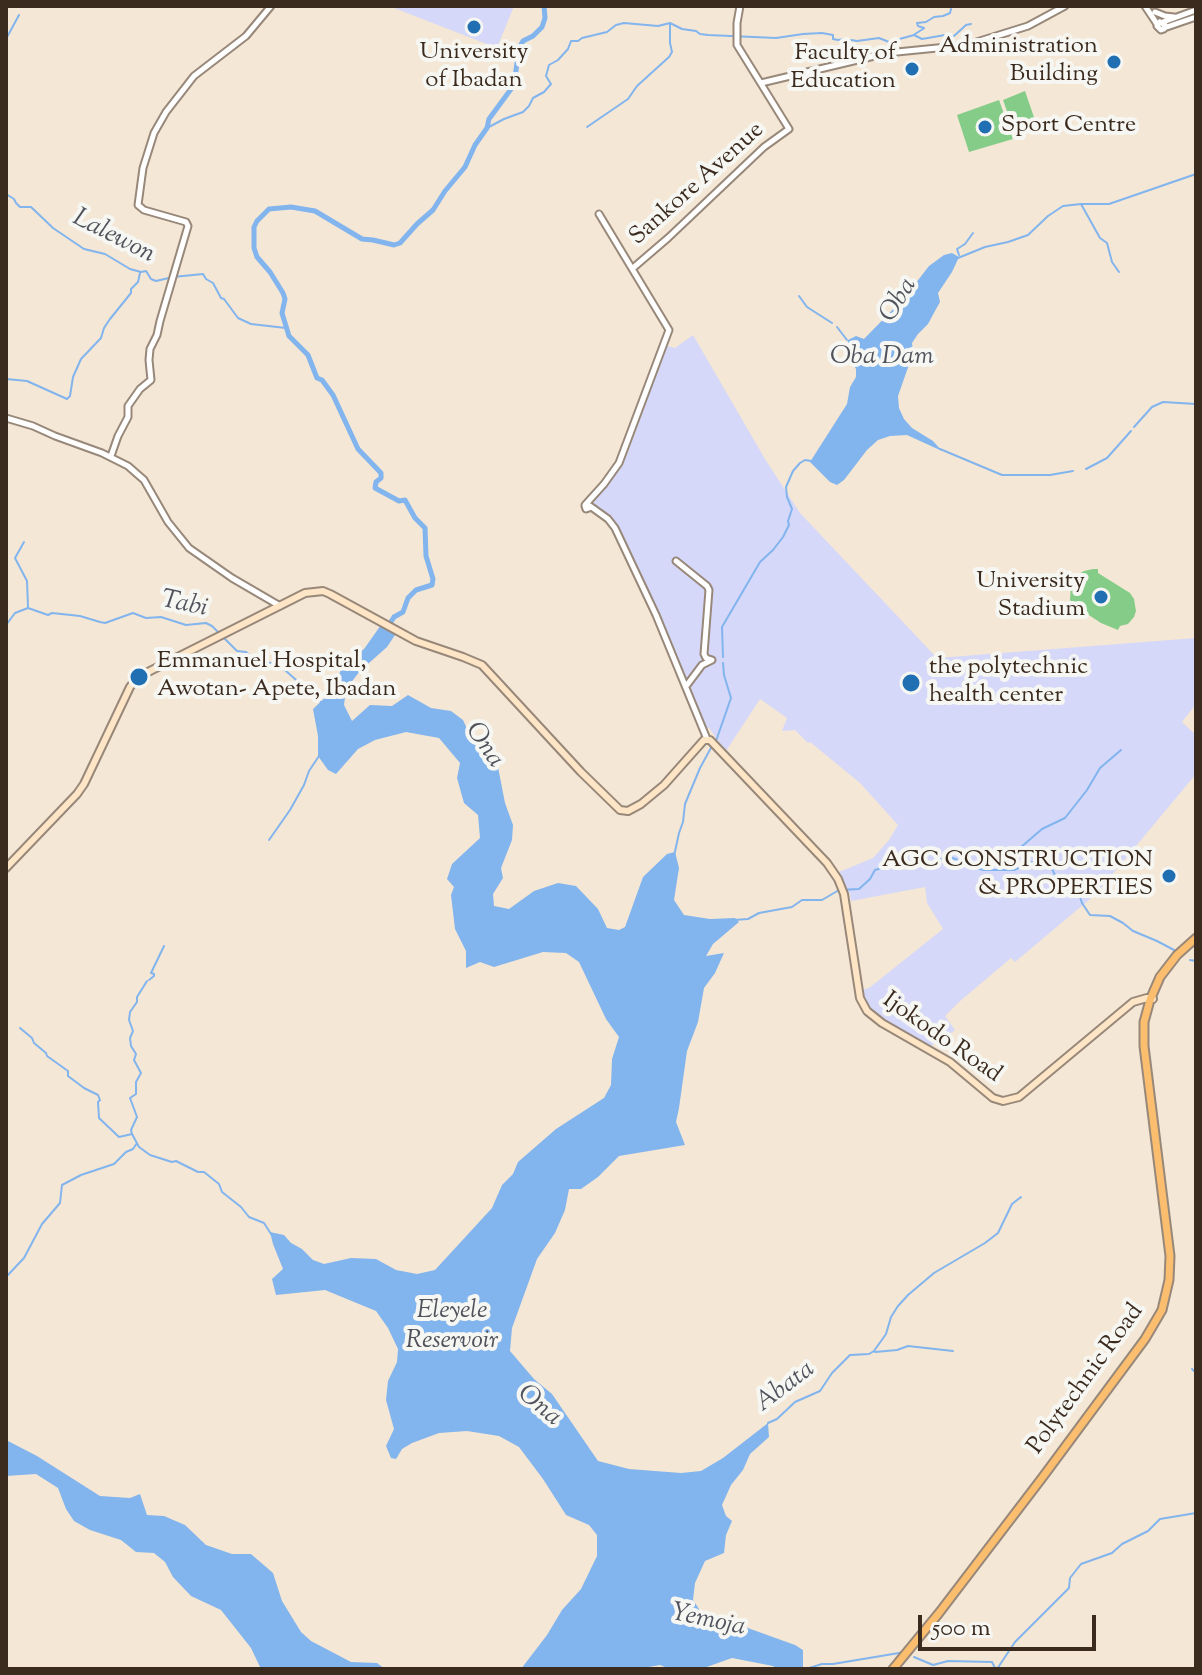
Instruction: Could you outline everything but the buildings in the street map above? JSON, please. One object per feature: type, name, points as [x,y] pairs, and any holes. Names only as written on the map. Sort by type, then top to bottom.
[{"type":"main road","points":[[6,868],[84,784],[135,680],[305,593],[323,591],[429,647],[482,665],[620,810],[634,809],[653,794],[707,739]]},
{"type":"main road","name":"Ijokodo Road","points":[[707,739],[754,785],[834,873],[843,890],[860,998],[867,1011],[950,1062],[987,1094],[1003,1101],[1019,1097],[1128,1007],[1149,1000]]},
{"type":"main road","name":"Polytechnic Road","points":[[895,1669],[941,1616],[1152,1335],[1165,1311],[1173,1274],[1148,1048],[1149,1000],[1167,972],[1196,940]]},
{"type":"street","points":[[111,456],[128,417],[129,404],[151,380],[150,349],[157,335],[188,225],[144,210],[138,204],[143,168],[154,133],[194,76],[246,36],[271,6]]},
{"type":"street","points":[[741,6],[737,45],[761,83],[887,53],[967,45],[1028,26],[1065,6]]},
{"type":"street","points":[[1147,6],[1165,16],[1175,17]]},
{"type":"street","points":[[1147,6],[1162,24]]},
{"type":"street","points":[[1162,24],[1196,10]]},
{"type":"street","points":[[1155,12],[1162,24]]},
{"type":"street","points":[[1162,24],[1196,17]]},
{"type":"street","name":"Sankore Avenue","points":[[633,268],[764,147],[789,129],[761,83]]},
{"type":"street","points":[[599,214],[668,332],[628,443],[619,463],[590,506],[615,528],[656,615],[707,739]]},
{"type":"street","points":[[6,418],[111,456],[128,466],[142,478],[168,522],[193,552],[281,607]]},
{"type":"street","points":[[676,561],[709,590],[704,654],[712,660],[702,665],[686,686]]},
{"type":"shaded area","name":"University of Ibadan","points":[[389,6],[514,6],[497,48]]},
{"type":"shaded area","points":[[693,335],[800,513],[937,658],[1196,638],[1196,704],[1182,722],[1196,735],[1196,774],[1096,894],[1015,962],[1011,958],[959,1002],[945,1016],[955,1030],[931,1047],[876,1017],[867,1005],[862,990],[869,988],[943,929],[927,903],[925,887],[851,901],[839,872],[873,858],[898,825],[860,783],[810,742],[795,730],[782,731],[787,718],[760,699],[726,751],[709,728],[704,728],[686,678],[616,525],[593,507],[592,504],[626,457],[667,346],[675,348]]},
{"type":"green space","points":[[1025,91],[1038,129],[1016,137],[1003,100]]},
{"type":"green space","name":"Sport Centre","points":[[999,100],[1013,139],[969,152],[957,115]]},
{"type":"green space","name":"University Stadium","points":[[1098,569],[1098,573],[1130,593],[1134,599],[1134,617],[1118,630],[1101,623],[1070,600],[1071,583],[1075,576]]},
{"type":"water","name":"Oba Dam","points":[[952,253],[959,257],[938,293],[940,302],[928,324],[912,343],[913,353],[898,396],[904,419],[942,451],[907,435],[890,436],[878,440],[867,450],[844,480],[837,485],[830,482],[810,462],[847,404],[850,387],[856,377],[856,369],[847,353],[848,340],[856,336],[864,339],[905,297],[929,266]]},
{"type":"water","name":"Eleyele Reservoir","points":[[381,625],[395,635],[346,689],[344,705],[352,721],[370,705],[392,706],[408,695],[431,708],[451,711],[463,720],[469,733],[482,741],[498,767],[513,825],[512,840],[501,868],[503,878],[493,894],[494,906],[509,909],[534,891],[558,883],[576,886],[598,909],[607,928],[619,930],[625,927],[643,877],[667,854],[675,852],[679,868],[674,900],[684,915],[710,919],[735,918],[739,922],[713,944],[706,956],[724,953],[704,988],[698,1022],[687,1051],[676,1122],[685,1145],[619,1156],[581,1189],[569,1189],[565,1210],[555,1233],[537,1259],[512,1328],[510,1351],[552,1394],[598,1461],[629,1469],[681,1473],[701,1471],[768,1423],[769,1437],[750,1454],[722,1505],[726,1516],[732,1521],[726,1535],[724,1553],[705,1561],[695,1583],[693,1600],[703,1615],[718,1625],[745,1627],[803,1650],[803,1669],[778,1669],[732,1658],[701,1669],[670,1669],[660,1665],[637,1669],[521,1669],[562,1610],[581,1589],[597,1556],[597,1535],[589,1525],[566,1515],[519,1447],[499,1436],[467,1431],[439,1433],[412,1443],[402,1449],[396,1459],[391,1458],[386,1446],[394,1429],[386,1400],[388,1381],[397,1362],[398,1349],[388,1328],[376,1311],[325,1290],[276,1295],[272,1279],[283,1269],[270,1232],[284,1235],[313,1260],[324,1264],[351,1258],[376,1259],[396,1270],[417,1274],[435,1270],[492,1208],[502,1185],[513,1174],[518,1162],[556,1129],[604,1098],[611,1085],[612,1059],[619,1037],[606,1019],[579,962],[566,953],[543,952],[494,967],[480,962],[466,968],[466,951],[455,929],[451,895],[454,887],[447,879],[452,864],[480,838],[478,815],[464,803],[457,778],[460,763],[439,738],[406,732],[375,740],[358,749],[336,774],[328,770],[318,756],[313,709],[333,690],[342,667],[364,649]]},
{"type":"water","points":[[6,1440],[100,1496],[130,1498],[140,1494],[147,1515],[164,1516],[185,1525],[206,1545],[232,1554],[251,1554],[273,1573],[282,1601],[301,1632],[311,1641],[351,1662],[377,1663],[385,1669],[261,1669],[251,1648],[221,1610],[191,1596],[173,1577],[165,1562],[154,1553],[136,1552],[121,1540],[74,1521],[58,1488],[36,1474],[6,1476]]},
{"type":"waterway","name":"Ona","points":[[387,628],[394,617],[403,612],[408,598],[416,590],[432,585],[426,556],[425,528],[405,500],[399,501],[375,488],[381,473],[358,449],[333,395],[317,378],[308,355],[289,336],[282,313],[285,299],[270,272],[257,257],[254,227],[269,209],[291,207],[315,211],[362,239],[394,245],[400,243],[433,210],[465,167],[489,119],[514,85],[519,48],[523,41],[542,27],[544,6]]},
{"type":"waterway","points":[[915,34],[924,28],[917,23],[943,16],[951,9]]},
{"type":"waterway","points":[[6,39],[19,15]]},
{"type":"waterway","points":[[487,128],[523,112],[533,98],[544,92],[551,84],[546,76],[549,65],[558,60],[571,41],[607,32],[624,23],[658,26],[670,23],[708,35],[776,38],[822,33],[833,35],[833,39],[838,40],[879,38],[889,42],[914,35],[922,39],[954,36],[971,24]]},
{"type":"waterway","points":[[587,127],[628,99],[637,86],[669,57],[672,52],[670,24]]},
{"type":"waterway","name":"Oba","points":[[958,258],[1028,235],[1063,206],[1109,204],[1196,174]]},
{"type":"waterway","name":"Lalewon","points":[[6,194],[20,207],[31,207],[53,228],[84,249],[105,254],[130,269],[146,271],[156,281],[203,274],[238,318],[251,324],[286,328]]},
{"type":"waterway","points":[[1081,204],[1100,238],[1107,243],[1112,262],[1119,272]]},
{"type":"waterway","points":[[959,255],[957,249],[973,233]]},
{"type":"waterway","points":[[6,379],[27,381],[67,399],[81,359],[101,338],[104,328],[138,282],[140,273]]},
{"type":"waterway","points":[[799,296],[807,307],[832,323]]},
{"type":"waterway","points":[[837,327],[847,340]]},
{"type":"waterway","points":[[1134,427],[1152,407],[1163,402],[1196,404]]},
{"type":"waterway","points":[[1086,469],[1107,458],[1131,431]]},
{"type":"waterway","points":[[940,449],[1002,475],[1050,475],[1073,471]]},
{"type":"waterway","name":"Oba","points":[[723,657],[722,627],[760,562],[783,537],[792,509],[786,487],[800,463],[811,461]]},
{"type":"waterway","points":[[24,542],[15,558],[27,581],[28,607]]},
{"type":"waterway","name":"Tabi","points":[[6,625],[15,613],[28,608],[48,615],[80,616],[105,623],[133,613],[186,625],[206,623],[237,651],[246,652],[254,659],[286,671],[321,702]]},
{"type":"waterway","name":"Oba","points":[[716,741],[731,698],[723,663]]},
{"type":"waterway","name":"Oba","points":[[674,856],[685,804],[712,746]]},
{"type":"waterway","points":[[1002,868],[1042,829],[1065,818],[1100,768],[1121,750]]},
{"type":"waterway","points":[[269,840],[290,810],[319,756]]},
{"type":"waterway","points":[[935,860],[950,857],[983,870],[1014,870],[1031,862],[1052,869],[1065,886],[1078,891],[1090,915],[1110,916],[1133,931],[1174,950]]},
{"type":"waterway","points":[[734,920],[792,907],[802,900],[822,900],[839,890],[859,889],[875,870],[885,867],[928,862]]},
{"type":"waterway","points":[[149,980],[154,976],[151,973],[164,946]]},
{"type":"waterway","points":[[1190,960],[1196,961]]},
{"type":"waterway","points":[[132,1134],[137,1117],[130,1098],[136,1094],[136,1082],[141,1073],[134,1060],[136,1054],[131,1046],[133,1031],[129,1020],[130,1012],[147,981]]},
{"type":"waterway","points":[[20,1028],[47,1056],[68,1071],[68,1076],[98,1095],[99,1118],[119,1137],[132,1134],[139,1147],[150,1155],[204,1172],[249,1217],[264,1223],[271,1234]]},
{"type":"waterway","points":[[6,1277],[24,1258],[42,1224],[60,1203],[62,1185],[114,1164],[137,1143]]},
{"type":"waterway","name":"Abata","points":[[768,1423],[795,1402],[820,1391],[850,1355],[874,1351],[886,1334],[891,1317],[908,1295],[934,1273],[998,1233],[1012,1204],[1021,1197]]},
{"type":"waterway","points":[[875,1352],[908,1346],[953,1351]]},
{"type":"waterway","points":[[1192,1369],[1196,1373]]},
{"type":"waterway","points":[[1196,1498],[1196,1503]]},
{"type":"waterway","points":[[997,1669],[1015,1642],[1069,1588],[1070,1578],[1081,1564],[1112,1553],[1122,1544],[1148,1531],[1160,1519],[1196,1513]]},
{"type":"waterway","name":"Yemoja","points":[[806,1669],[905,1652]]},
{"type":"waterway","name":"Yemoja","points":[[914,1657],[933,1665],[948,1661],[992,1662],[995,1668]]},
{"type":"place","name":"University of Ibadan","points":[[474,27]]},
{"type":"place","name":"Administration Building","points":[[1114,62]]},
{"type":"place","name":"Faculty of Education","points":[[912,69]]},
{"type":"place","name":"Sport Centre","points":[[985,127]]},
{"type":"place","name":"University Stadium","points":[[1101,597]]},
{"type":"place","name":"Emmanuel Hospital, Awotan- Apete, Ibadan","points":[[139,677]]},
{"type":"place","name":"the polytechnic health center","points":[[911,683]]},
{"type":"place","name":"AGC CONSTRUCTION & PROPERTIES","points":[[1169,876]]}]
